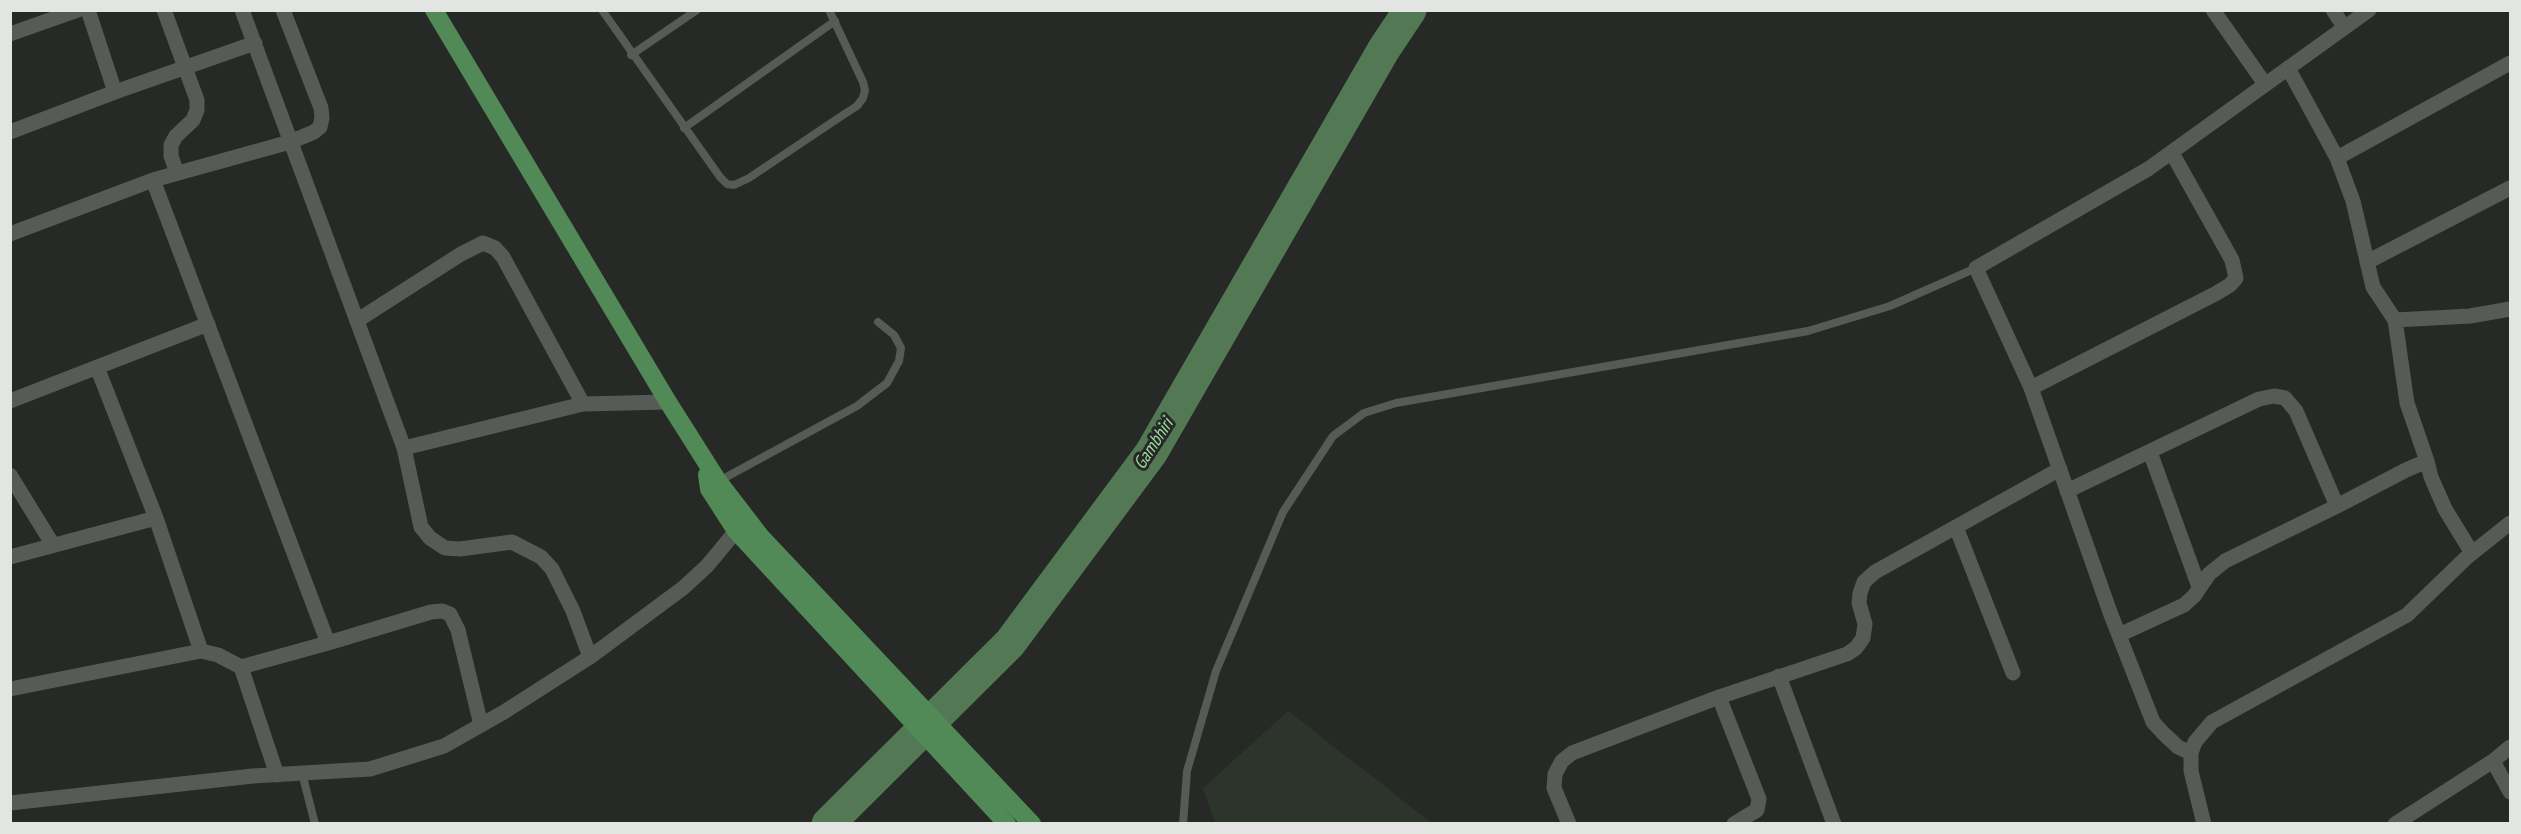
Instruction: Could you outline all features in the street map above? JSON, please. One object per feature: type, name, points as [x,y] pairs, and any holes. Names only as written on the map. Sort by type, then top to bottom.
[{"type":"main road","points":[[434,10],[713,474],[761,537],[1032,824]]},
{"type":"main road","points":[[713,474],[709,489],[736,531],[1007,824]]},
{"type":"street","points":[[11,33],[78,10]]},
{"type":"street","points":[[88,10],[115,92]]},
{"type":"street","points":[[164,10],[197,100],[197,110],[193,120],[176,136],[171,145],[171,156],[177,173]]},
{"type":"street","points":[[242,10],[404,448],[421,527],[430,538],[444,548],[460,549],[512,542],[541,557],[552,568],[573,611],[590,657]]},
{"type":"street","points":[[10,234],[153,180],[290,142],[314,132],[320,127],[321,108],[283,10]]},
{"type":"street","points":[[2213,10],[2265,84]]},
{"type":"street","points":[[2333,10],[2344,27]]},
{"type":"street","points":[[2191,753],[2172,742],[2153,722],[2119,635],[2031,388],[1976,268],[2148,169],[2369,10]]},
{"type":"street","points":[[10,132],[255,43]]},
{"type":"street","points":[[2337,158],[2511,63]]},
{"type":"street","points":[[2288,68],[2337,158],[2353,201],[2373,287],[2395,320],[2407,403],[2431,477],[2445,508],[2472,553]]},
{"type":"street","points":[[2031,388],[2215,294],[2230,285],[2236,278],[2232,260],[2172,153]]},
{"type":"street","points":[[153,180],[328,642]]},
{"type":"street","points":[[2367,262],[2511,188]]},
{"type":"street","points":[[358,320],[461,254],[483,243],[495,248],[503,257],[583,404]]},
{"type":"street","points":[[2395,320],[2470,316],[2511,309]]},
{"type":"street","points":[[10,401],[208,324]]},
{"type":"street","points":[[97,367],[156,518],[201,651]]},
{"type":"street","points":[[2067,491],[2259,399],[2274,396],[2285,398],[2296,411],[2337,507]]},
{"type":"street","points":[[404,448],[583,404],[668,402]]},
{"type":"street","points":[[2150,452],[2199,587]]},
{"type":"street","points":[[2119,635],[2184,605],[2194,596],[2209,574],[2225,561],[2427,461]]},
{"type":"street","points":[[1569,824],[1554,788],[1555,774],[1562,761],[1572,753],[1719,697],[1847,654],[1856,648],[1863,638],[1865,624],[1860,593],[1864,582],[1875,572],[2060,469]]},
{"type":"street","points":[[10,475],[53,545]]},
{"type":"street","points":[[10,556],[156,518]]},
{"type":"street","points":[[2205,824],[2191,771],[2191,753],[2195,742],[2212,722],[2407,615],[2472,553],[2511,524]]},
{"type":"street","points":[[1956,527],[2013,673]]},
{"type":"street","points":[[10,803],[277,775],[370,769],[444,746],[590,657],[683,588],[707,566],[736,531]]},
{"type":"street","points":[[10,689],[201,651],[218,655],[241,667],[431,612],[442,611],[450,614],[458,630],[481,725]]},
{"type":"street","points":[[241,667],[277,775]]},
{"type":"street","points":[[1779,676],[1834,824]]},
{"type":"street","points":[[1719,697],[1759,799],[1757,810],[1734,824]]},
{"type":"street","points":[[2395,824],[2511,747]]},
{"type":"street","points":[[2493,761],[2511,792]]},
{"type":"lane","points":[[602,10],[720,177],[728,184],[734,185],[749,178],[856,106],[865,90],[836,21],[829,10]]},
{"type":"lane","points":[[631,54],[697,10]]},
{"type":"lane","points":[[684,128],[836,21]]},
{"type":"lane","points":[[1183,824],[1187,771],[1216,671],[1283,512],[1333,436],[1364,413],[1396,403],[1808,331],[1890,306],[1976,268]]},
{"type":"lane","points":[[713,474],[857,406],[887,383],[899,361],[901,348],[894,335],[878,322]]},
{"type":"lane","points":[[302,773],[315,824]]},
{"type":"shaded area","points":[[1288,711],[1432,823],[1215,823],[1203,788]]},
{"type":"waterway","name":"Gambhiri","points":[[828,824],[1010,643],[1151,453],[1384,49],[1410,10]]}]
